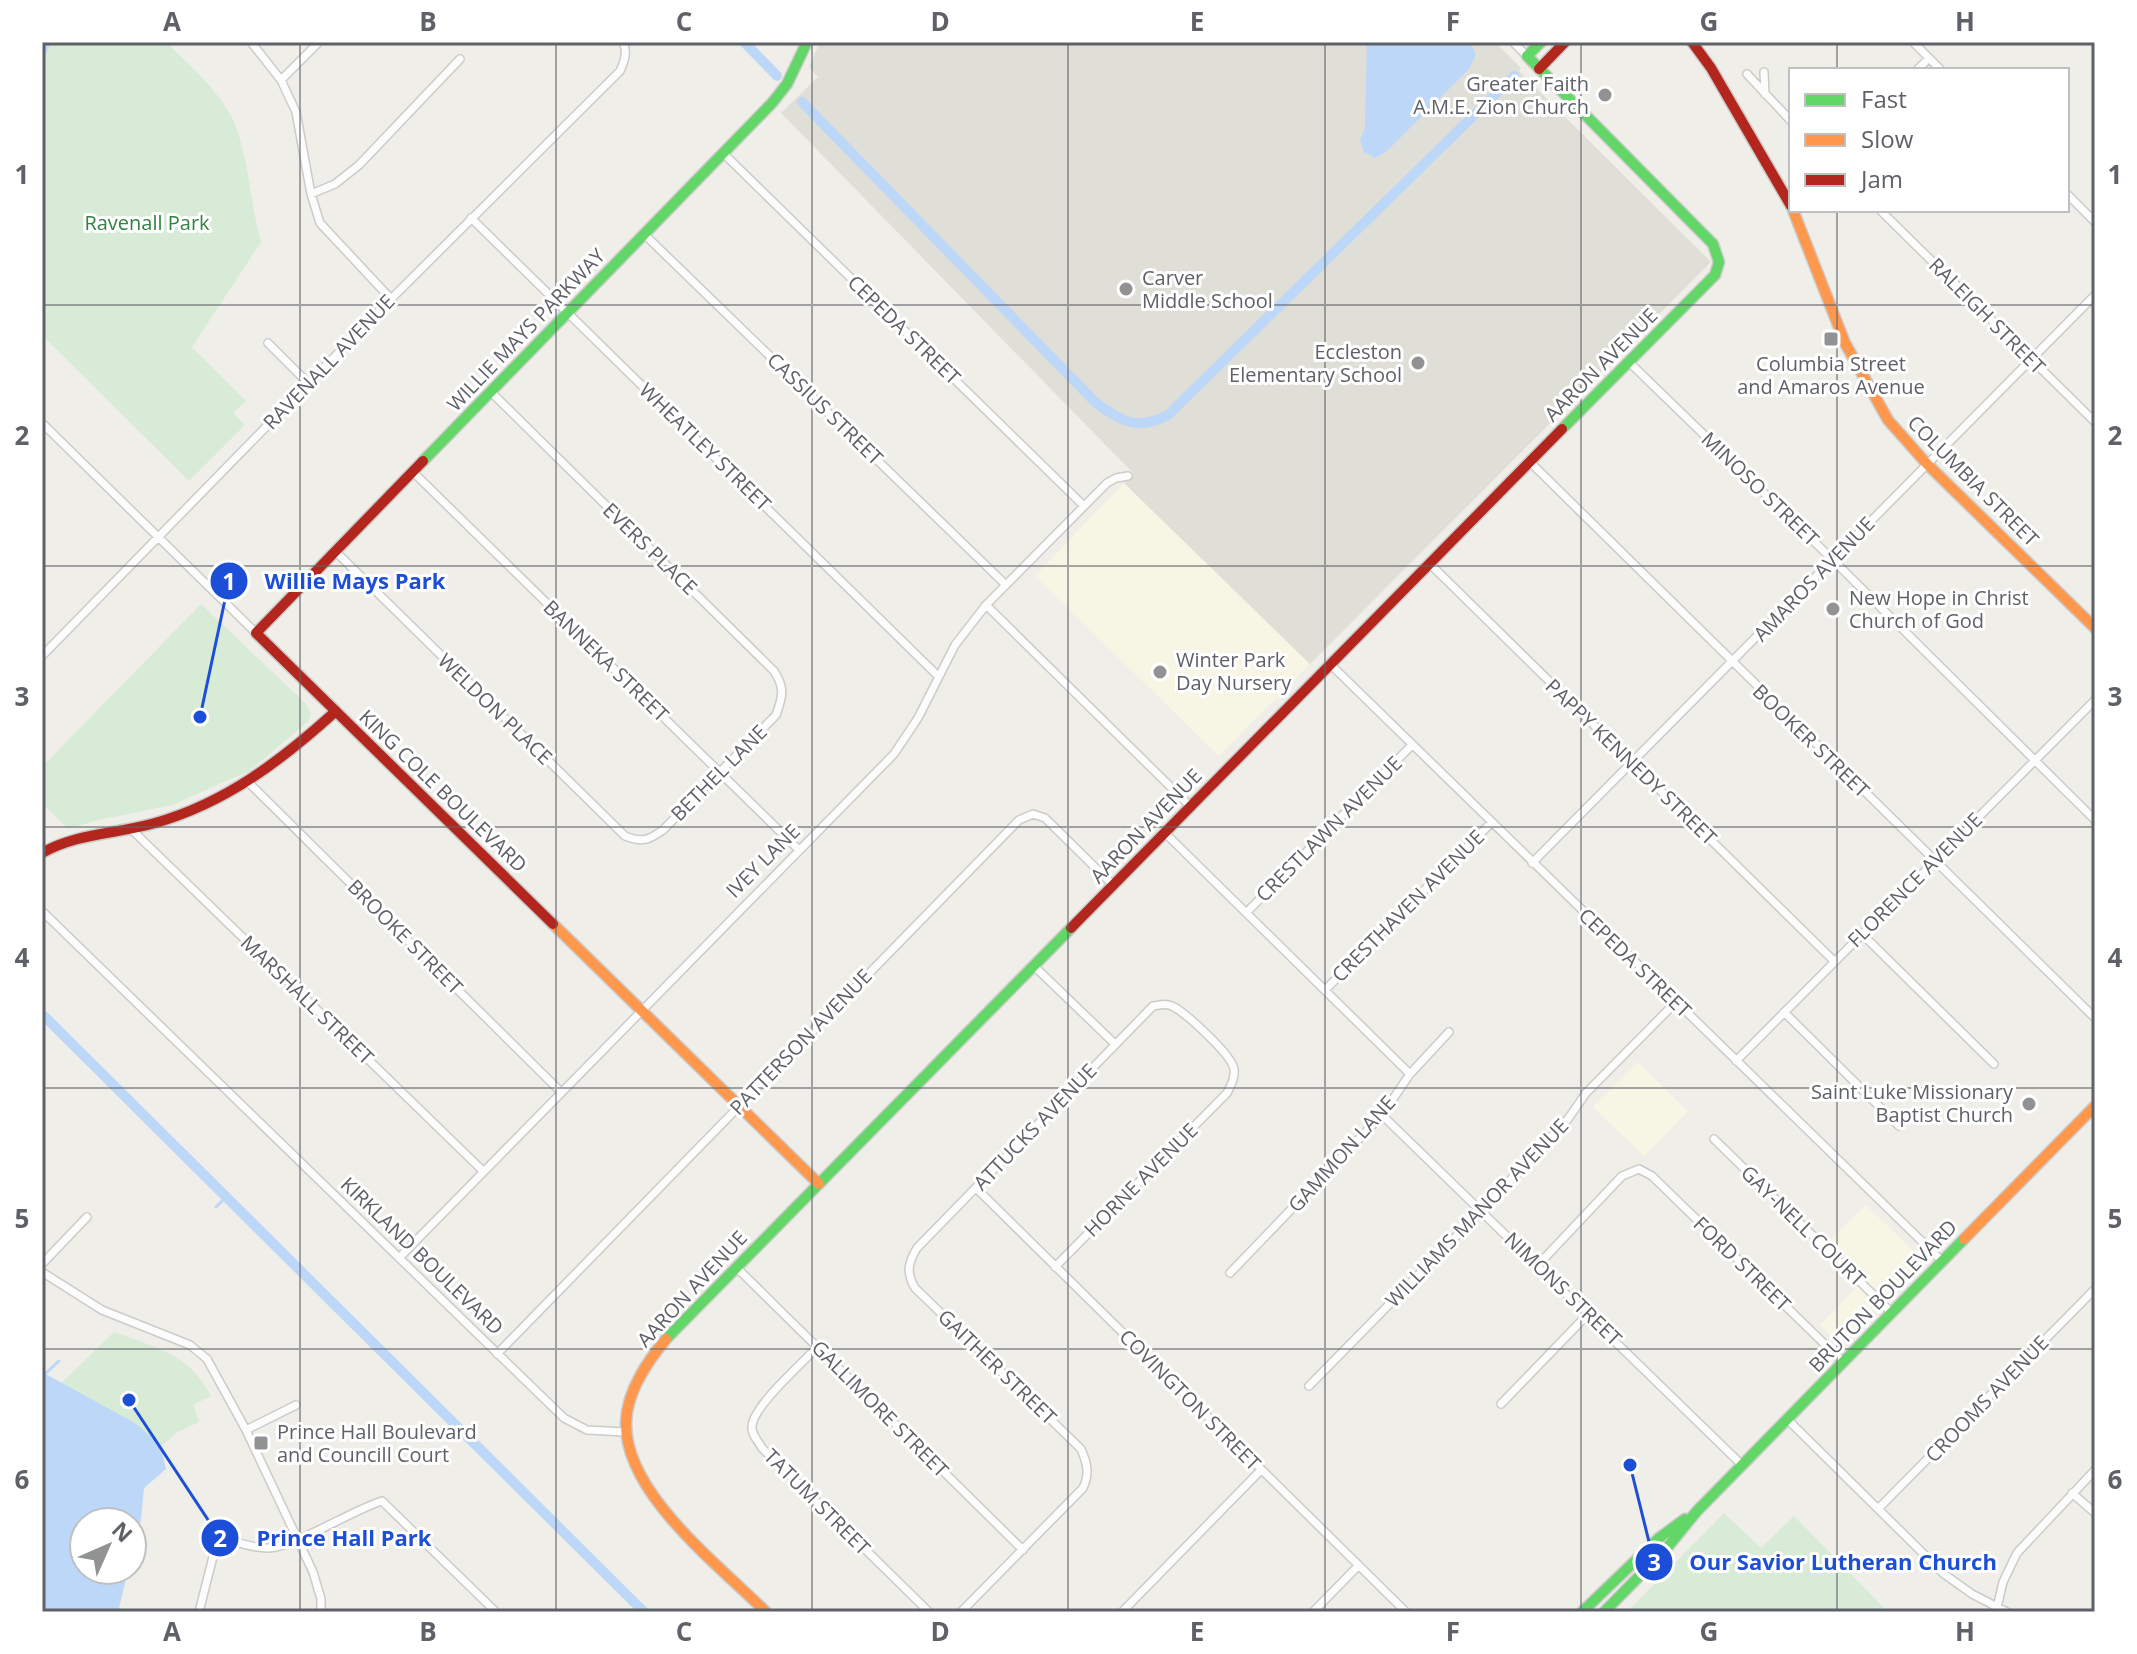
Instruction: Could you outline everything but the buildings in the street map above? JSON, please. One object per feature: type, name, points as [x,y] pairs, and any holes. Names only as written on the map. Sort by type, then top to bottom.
[{"type":"street","points":[[251,42],[281,80],[296,112],[311,194],[320,223],[391,299]]},
{"type":"street","points":[[281,80],[319,42]]},
{"type":"street","name":"RAVENALL AVENUE","points":[[42,656],[471,218],[620,71],[625,61],[623,42]]},
{"type":"street","name":"WILLIE MAYS PARKWAY","points":[[256,633],[781,93],[807,42]]},
{"type":"street","points":[[1513,42],[1539,69],[1565,42]]},
{"type":"street","points":[[1527,56],[1541,42]]},
{"type":"street","name":"COLUMBIA STREET","points":[[1692,42],[1711,68],[1789,203]]},
{"type":"street","points":[[1913,42],[1939,68]]},
{"type":"street","points":[[1919,68],[1929,58]]},
{"type":"street","points":[[311,194],[335,184],[359,165],[460,59]]},
{"type":"street","name":"AARON AVENUE","points":[[625,1432],[631,1392],[657,1350],[1329,663],[1715,275],[1719,262],[1713,244],[1539,69]]},
{"type":"street","points":[[1764,72],[1765,94]]},
{"type":"street","points":[[1747,74],[1789,119]]},
{"type":"street","name":"CEPEDA STREET","points":[[723,153],[1084,506]]},
{"type":"street","points":[[2069,196],[2095,222]]},
{"type":"street","name":"COLUMBIA STREET","points":[[1794,212],[1845,343],[1888,420],[1927,464],[2095,628]]},
{"type":"street","name":"RALEIGH STREET","points":[[1882,212],[2095,422]]},
{"type":"street","name":"WHEATLEY STREET","points":[[471,218],[938,676]]},
{"type":"street","name":"CASSIUS STREET","points":[[644,234],[1006,585]]},
{"type":"street","name":"AMAROS AVENUE","points":[[1532,863],[2095,295]]},
{"type":"street","points":[[268,343],[308,383]]},
{"type":"street","name":"MINOSO STREET","points":[[1629,362],[2095,820]]},
{"type":"street","name":"EVERS PLACE","points":[[491,392],[774,671],[783,685],[783,696],[776,715]]},
{"type":"street","name":"KING COLE BOULEVARD","points":[[42,423],[819,1184]]},
{"type":"street","name":"BOOKER STREET","points":[[1530,462],[2095,1018]]},
{"type":"street","name":"BANNEKA STREET","points":[[413,472],[799,850]]},
{"type":"street","name":"IVEY LANE","points":[[399,1258],[894,754],[918,718],[955,645],[986,605],[1107,483],[1128,476]]},
{"type":"street","name":"WELDON PLACE","points":[[336,552],[625,836],[638,841],[650,840],[663,830]]},
{"type":"street","name":"PAPPY KENNEDY STREET","points":[[1429,563],[1834,961]]},
{"type":"street","points":[[986,605],[1190,806]]},
{"type":"street","name":"CEPEDA STREET","points":[[1329,663],[1942,1261]]},
{"type":"street","name":"FLORENCE AVENUE","points":[[1736,1061],[2095,700]]},
{"type":"street","points":[[42,853],[62,842],[131,829],[214,802],[301,744],[336,711]]},
{"type":"street","name":"BETHEL LANE","points":[[663,830],[776,715]]},
{"type":"street","name":"CRESTLAWN AVENUE","points":[[1246,913],[1412,745]]},
{"type":"street","name":"BROOKE STREET","points":[[248,782],[561,1092]]},
{"type":"street","name":"PATTERSON AVENUE","points":[[497,1354],[1019,820],[1033,814],[1045,818],[1113,885]]},
{"type":"street","name":"CRESTHAVEN AVENUE","points":[[1325,990],[1491,823]]},
{"type":"street","name":"MARSHALL STREET","points":[[131,829],[483,1171]]},
{"type":"street","points":[[1164,832],[1410,1074]]},
{"type":"street","name":"KIRKLAND BOULEVARD","points":[[42,911],[564,1418],[587,1430],[625,1432]]},
{"type":"street","points":[[1862,934],[1994,1064]]},
{"type":"street","points":[[1034,966],[1115,1044]]},
{"type":"street","name":"WILLIAMS MANOR AVENUE","points":[[1309,1386],[1481,1211],[1568,1119],[1586,1093],[1675,1003]]},
{"type":"street","name":"ATTUCKS AVENUE","points":[[917,1248],[1153,1006],[1167,1004],[1181,1011],[1228,1057],[1234,1067],[1233,1081],[1227,1093]]},
{"type":"street","points":[[1784,1012],[1899,1126]]},
{"type":"street","name":"GAMMON LANE","points":[[1230,1273],[1382,1115],[1410,1074],[1449,1032]]},
{"type":"street","name":"HORNE AVENUE","points":[[1055,1267],[1227,1093]]},
{"type":"street","name":"BRUTON BOULEVARD","points":[[1604,1612],[1666,1549],[1697,1511],[2095,1106]]},
{"type":"street","name":"NIMONS STREET","points":[[1382,1115],[1742,1465]]},
{"type":"street","name":"GAY-NELL COURT","points":[[1714,1139],[1892,1313]]},
{"type":"street","name":"FORD STREET","points":[[1538,1265],[1622,1176],[1639,1169],[1652,1176],[1843,1362]]},
{"type":"street","name":"COVINGTON STREET","points":[[976,1188],[1406,1612]]},
{"type":"street","points":[[42,1264],[87,1217]]},
{"type":"street","name":"GAITHER STREET","points":[[917,1248],[910,1260],[908,1277],[915,1288],[1081,1449],[1086,1461],[1088,1476],[1083,1488],[1023,1550]]},
{"type":"street","name":"GALLIMORE STREET","points":[[737,1268],[1023,1550]]},
{"type":"street","points":[[42,1272],[102,1310],[190,1345],[207,1359],[246,1430],[313,1572],[321,1599],[321,1612]]},
{"type":"street","name":"CROOMS AVENUE","points":[[1879,1508],[2095,1289]]},
{"type":"street","points":[[1501,1404],[1588,1314]]},
{"type":"street","name":"TATUM STREET","points":[[817,1347],[760,1408],[752,1423],[752,1434],[762,1448],[929,1612]]},
{"type":"street","points":[[246,1430],[296,1405]]},
{"type":"street","points":[[1787,1419],[1944,1574],[1997,1610],[2007,1612]]},
{"type":"street","points":[[625,1432],[643,1485],[659,1507],[766,1612]]},
{"type":"street","points":[[1122,1612],[1261,1470]]},
{"type":"street","points":[[1997,1610],[2003,1582],[2017,1553],[2095,1470]]},
{"type":"street","points":[[2072,1493],[2095,1513]]},
{"type":"street","points":[[199,1612],[218,1537],[264,1549],[296,1540],[364,1506],[382,1501],[496,1612]]},
{"type":"street","name":"BRUTON BOULEVARD","points":[[1582,1612],[1659,1538],[1697,1511]]},
{"type":"street","points":[[961,1612],[1023,1550]]},
{"type":"street","points":[[1313,1612],[1358,1566]]},
{"type":"shaded area","points":[[820,42],[1495,42],[1521,68],[1519,71],[1711,262],[1310,664],[1124,483],[1133,473],[781,113],[818,77],[809,67]]},
{"type":"shaded area","points":[[1124,483],[1310,664],[1219,756],[1035,576]]},
{"type":"shaded area","points":[[1638,1062],[1688,1111],[1644,1156],[1593,1107]]},
{"type":"shaded area","points":[[1866,1205],[1923,1260],[1840,1344],[1820,1325],[1867,1276],[1830,1240]]},
{"type":"green space","name":"Ravenall Park","points":[[42,42],[166,42],[221,100],[239,136],[261,242],[192,347],[246,401],[233,413],[245,425],[189,481],[42,335]]},
{"type":"green space","points":[[201,604],[306,704],[311,713],[309,721],[249,771],[172,805],[68,829],[42,803],[42,767]]},
{"type":"green space","points":[[114,1332],[182,1361],[211,1396],[193,1405],[199,1422],[176,1433],[131,1474],[49,1395]]},
{"type":"green space","points":[[1724,1513],[1761,1548],[1794,1516],[1888,1612],[1627,1612]]},
{"type":"water","points":[[1367,42],[1470,42],[1476,54],[1469,69],[1386,152],[1375,158],[1364,152],[1360,140],[1365,128]]},
{"type":"water","points":[[42,1372],[135,1423],[160,1444],[166,1469],[144,1488],[142,1506],[68,1506],[68,1586],[124,1586],[118,1612],[42,1612]]},
{"type":"waterway","points":[[42,51],[46,42]]},
{"type":"waterway","points":[[744,42],[777,76]]},
{"type":"waterway","points":[[802,102],[1095,402],[1122,419],[1148,423],[1168,415],[1514,76]]},
{"type":"waterway","points":[[42,1014],[644,1612]]},
{"type":"waterway","points":[[216,1207],[226,1197]]},
{"type":"waterway","points":[[45,1374],[59,1361]]},
{"type":"traffic: fast","points":[[423,461],[772,103],[787,84],[807,42]]},
{"type":"traffic: fast","points":[[1541,42],[1527,56],[1713,244],[1719,262],[1715,275],[1562,429]]},
{"type":"traffic: fast","points":[[666,1339],[1071,928]]},
{"type":"traffic: fast","points":[[1604,1612],[1666,1549],[1697,1511],[1964,1239]]},
{"type":"traffic: fast","points":[[1582,1612],[1659,1538],[1685,1519]]},
{"type":"traffic: slow","points":[[1794,212],[1845,343],[1888,420],[1927,464],[2095,628]]},
{"type":"traffic: slow","points":[[553,924],[819,1184]]},
{"type":"traffic: slow","points":[[1964,1239],[2095,1106]]},
{"type":"traffic: slow","points":[[666,1339],[645,1367],[630,1399],[626,1422],[630,1449],[640,1475],[657,1501],[701,1550],[766,1612]]},
{"type":"traffic: jam","points":[[1539,69],[1565,42]]},
{"type":"traffic: jam","points":[[1692,42],[1711,68],[1789,203]]},
{"type":"traffic: jam","points":[[1071,928],[1562,429]]},
{"type":"traffic: jam","points":[[423,461],[256,633],[553,924]]},
{"type":"traffic: jam","points":[[42,853],[69,841],[141,827],[206,804],[274,763],[336,711]]},
{"type":"place","name":"Greater Faith A.M.E. Zion Church","points":[[1605,95]]},
{"type":"place","name":"Carver Middle School","points":[[1126,289]]},
{"type":"place","name":"Columbia Street and Amaros Avenue","points":[[1831,339]]},
{"type":"place","name":"Eccleston Elementary School","points":[[1418,363]]},
{"type":"place","name":"New Hope in Christ Church of God","points":[[1833,609]]},
{"type":"place","name":"Winter Park Day Nursery","points":[[1160,672]]},
{"type":"place","name":"Willie Mays Park","points":[[200,717]]},
{"type":"place","name":"Saint Luke Missionary Baptist Church","points":[[2029,1104]]},
{"type":"place","name":"Prince Hall Park","points":[[129,1400]]},
{"type":"place","name":"Prince Hall Boulevard and Councill Court","points":[[261,1443]]},
{"type":"place","name":"Our Savior Lutheran Church","points":[[1630,1465]]}]
